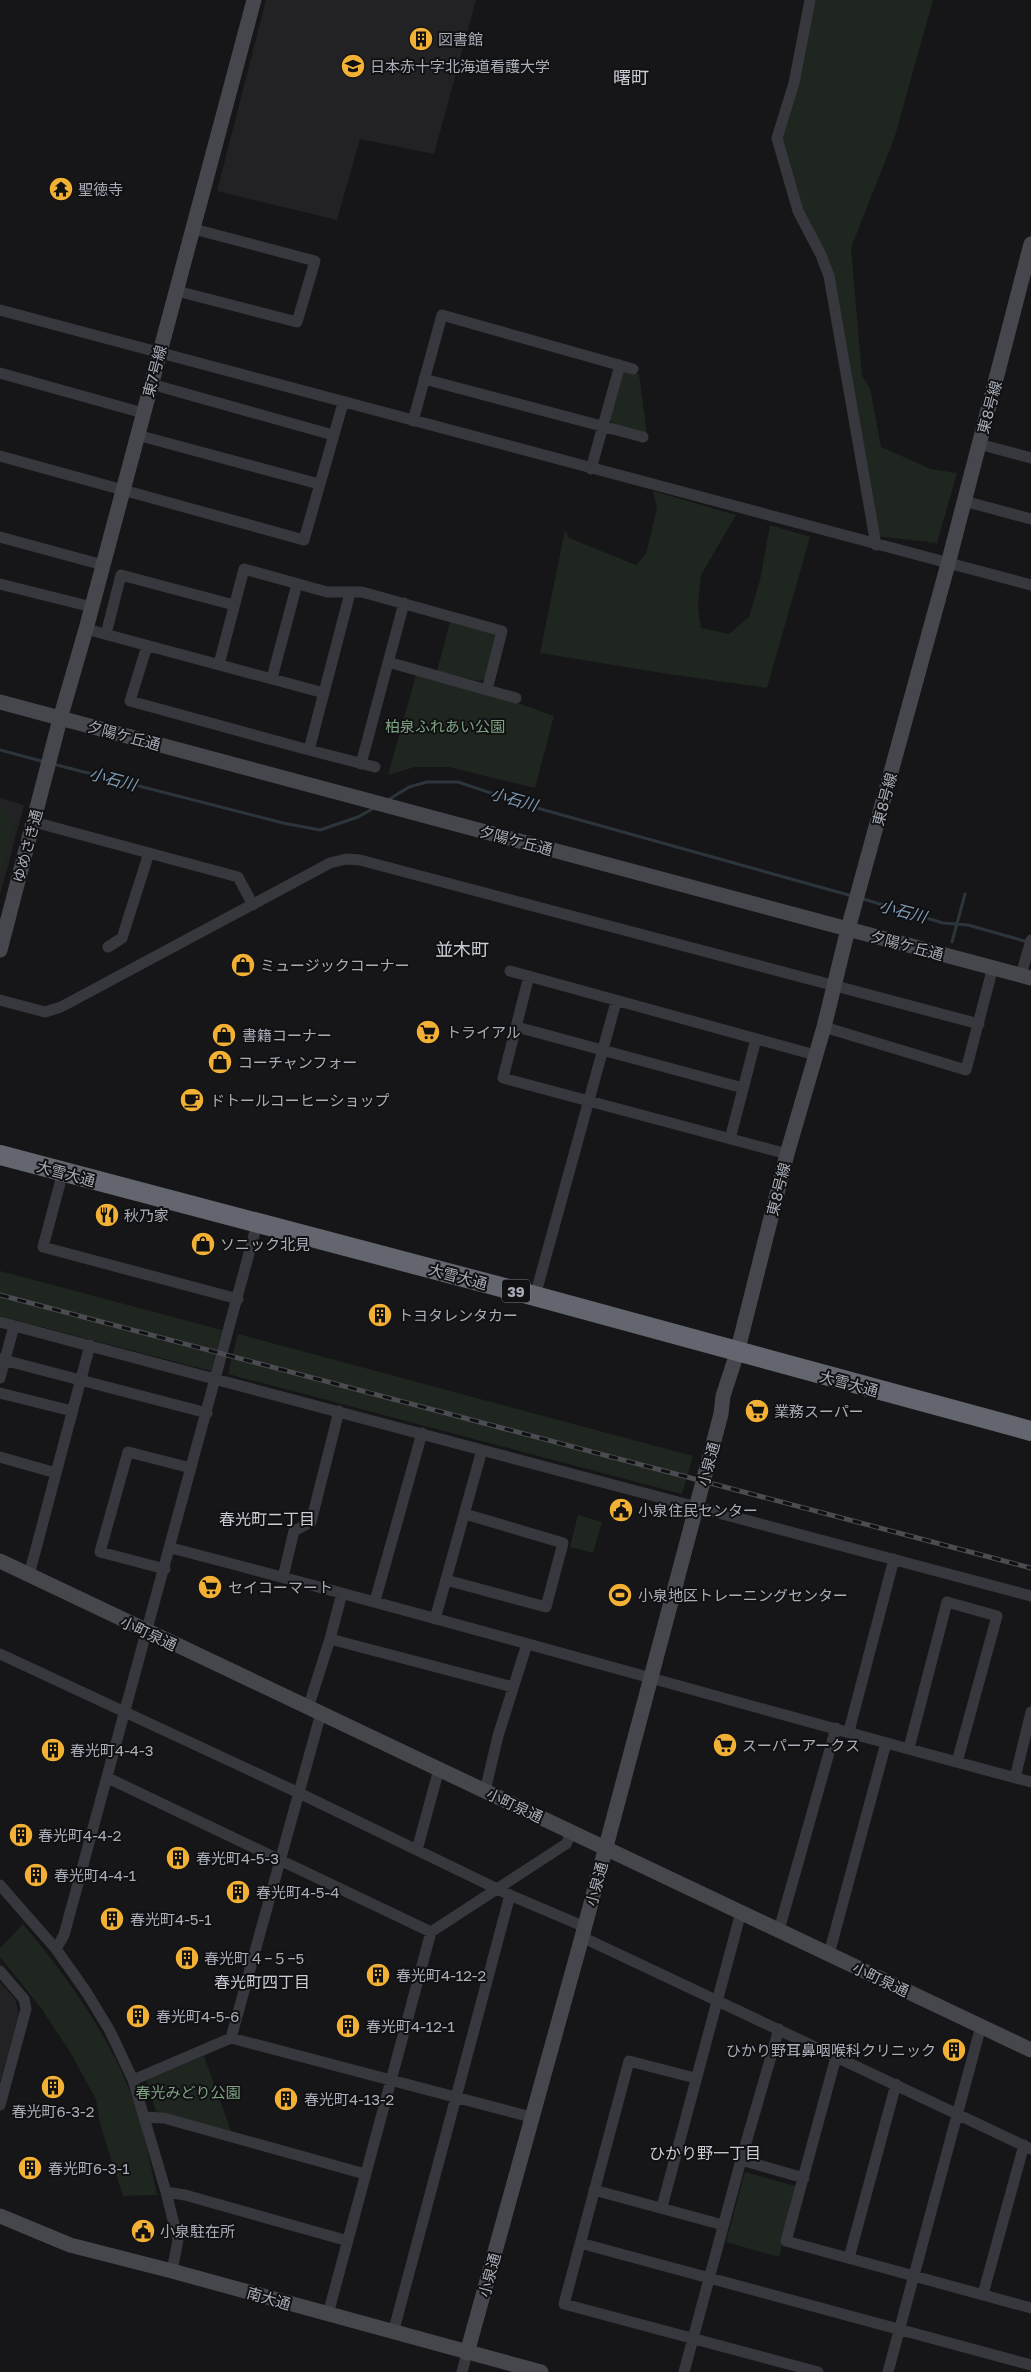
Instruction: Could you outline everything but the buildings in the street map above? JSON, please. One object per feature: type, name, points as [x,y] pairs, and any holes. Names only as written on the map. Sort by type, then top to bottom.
[{"type":"highway","name":"大雪大通","points":[[0,1155],[535,1296],[737,1353],[1031,1431]]},
{"type":"street","name":"東7号線","points":[[54,742],[194,229],[216,139],[254,0]]},
{"type":"street","points":[[810,0],[794,83],[777,138],[798,211],[829,276],[876,545]]},
{"type":"street","points":[[177,291],[297,322],[315,260],[194,229]]},
{"type":"street","name":"東8号線","points":[[737,1353],[787,1154],[824,1027],[848,929],[948,564],[1031,244]]},
{"type":"street","points":[[0,310],[1031,585]]},
{"type":"street","points":[[413,421],[442,315],[633,369]]},
{"type":"street","points":[[591,469],[620,366]]},
{"type":"street","points":[[0,373],[143,414]]},
{"type":"street","points":[[424,379],[643,437]]},
{"type":"street","points":[[151,384],[334,435]]},
{"type":"street","points":[[0,456],[304,540],[343,403]]},
{"type":"street","points":[[137,435],[320,484]]},
{"type":"street","points":[[979,444],[1031,458]]},
{"type":"street","points":[[964,501],[1031,519]]},
{"type":"street","points":[[0,537],[103,565]]},
{"type":"street","points":[[219,664],[244,570],[327,592],[362,592],[502,631],[487,690]]},
{"type":"street","points":[[106,634],[121,575],[234,605]]},
{"type":"street","points":[[0,584],[92,607]]},
{"type":"street","points":[[272,678],[297,584]]},
{"type":"street","points":[[309,750],[350,593]]},
{"type":"street","points":[[361,764],[404,603]]},
{"type":"street","points":[[86,629],[324,693]]},
{"type":"street","points":[[147,646],[130,700],[375,768]]},
{"type":"street","points":[[388,662],[516,698]]},
{"type":"street","name":"夕陽ケ丘通","points":[[0,702],[1026,976]]},
{"type":"street","name":"ゆめさき通","points":[[0,950],[54,742]]},
{"type":"street","points":[[34,822],[238,877],[252,905]]},
{"type":"street","points":[[108,946],[122,938],[148,853]]},
{"type":"street","points":[[0,1000],[45,1012],[61,1007],[330,863],[346,859],[360,860],[979,1024]]},
{"type":"street","points":[[1026,976],[1026,957],[1031,940]]},
{"type":"street","points":[[824,1027],[966,1070],[993,967]]},
{"type":"street","points":[[510,972],[816,1055]]},
{"type":"street","points":[[529,976],[503,1078],[787,1154]]},
{"type":"street","points":[[535,1296],[616,1002]]},
{"type":"street","points":[[517,1027],[743,1088]]},
{"type":"street","points":[[730,1139],[756,1039]]},
{"type":"street","points":[[64,1172],[44,1246],[238,1299]]},
{"type":"street","points":[[56,1950],[64,1935],[108,1778],[124,1712],[171,1548],[257,1224]]},
{"type":"street","points":[[0,1322],[217,1378],[696,1508],[1031,1596]]},
{"type":"street","points":[[0,1378],[2,1360],[14,1326]]},
{"type":"street","points":[[29,1575],[90,1345]]},
{"type":"street","name":"小泉通","points":[[467,2353],[584,1932],[721,1414],[723,1396],[737,1353]]},
{"type":"street","points":[[2,1360],[207,1413]]},
{"type":"street","points":[[0,1393],[72,1411]]},
{"type":"street","points":[[283,1577],[294,1532],[311,1522],[339,1411]]},
{"type":"street","points":[[375,1601],[422,1433]]},
{"type":"street","points":[[435,1619],[482,1450]]},
{"type":"street","points":[[165,1569],[100,1552],[128,1452],[191,1468]]},
{"type":"street","points":[[0,1457],[56,1473]]},
{"type":"street","points":[[446,1580],[546,1607],[563,1543],[465,1514]]},
{"type":"street","points":[[171,1548],[375,1601],[651,1679],[1031,1782]]},
{"type":"street","points":[[849,1732],[894,1559]]},
{"type":"street","name":"小町泉通","points":[[0,1561],[1031,2050]]},
{"type":"street","points":[[231,2038],[299,1793],[314,1711],[342,1593]]},
{"type":"street","points":[[909,1748],[947,1602],[997,1616],[957,1762]]},
{"type":"street","points":[[330,1639],[513,1687]]},
{"type":"street","points":[[485,1791],[498,1736],[527,1644]]},
{"type":"street","points":[[0,1654],[499,1888],[718,2000],[1027,2147],[983,2294]]},
{"type":"street","points":[[1015,1778],[1031,1712]]},
{"type":"street","points":[[779,1930],[836,1728]]},
{"type":"street","points":[[829,1954],[886,1743]]},
{"type":"street","points":[[417,1850],[439,1769]]},
{"type":"street","points":[[108,1778],[431,1932]]},
{"type":"street","points":[[328,2314],[431,1932],[566,1844],[572,1832]]},
{"type":"street","points":[[0,1885],[56,1950],[87,1993],[110,2031],[133,2080],[178,2240],[172,2270]]},
{"type":"street","points":[[393,2333],[510,1895]]},
{"type":"street","points":[[662,2207],[741,1912]]},
{"type":"street","points":[[0,1971],[24,1999],[26,2009],[0,2106]]},
{"type":"street","points":[[888,2372],[981,2026]]},
{"type":"street","points":[[684,2372],[740,2160],[779,2029]]},
{"type":"street","points":[[133,2080],[231,2038],[456,2096],[532,2118]]},
{"type":"street","points":[[836,2056],[786,2241],[1031,2308]]},
{"type":"street","points":[[695,2078],[629,2061],[564,2304],[818,2372]]},
{"type":"street","points":[[849,2258],[896,2084]]},
{"type":"street","points":[[144,2117],[164,2118],[365,2174]]},
{"type":"street","points":[[740,2160],[804,2178]]},
{"type":"street","points":[[594,2190],[723,2225]]},
{"type":"street","points":[[166,2192],[185,2195],[348,2240]]},
{"type":"street","name":"南大通","points":[[0,2216],[70,2246],[172,2270],[393,2333],[541,2372]]},
{"type":"street","points":[[580,2243],[900,2328],[1031,2365]]},
{"type":"street","points":[[462,2372],[467,2353]]},
{"type":"shaded area","name":"日本赤十字北海道看護大学","points":[[266,0],[476,0],[434,154],[360,139],[337,220],[217,191]]},
{"type":"shaded area","points":[[0,798],[24,805],[0,895]]},
{"type":"shaded area","points":[[0,1982],[15,1999],[19,2013],[0,2082]]},
{"type":"green space","points":[[810,0],[933,0],[895,136],[851,248],[862,376],[870,388],[881,447],[931,469],[957,473],[937,543],[875,536],[835,305],[798,211],[780,126]]},
{"type":"green space","points":[[628,371],[639,374],[647,434],[614,425],[610,420],[623,373]]},
{"type":"green space","points":[[653,491],[736,515],[701,575],[698,607],[701,628],[729,634],[749,617],[760,580],[770,525],[810,537],[767,688],[540,653],[565,530],[569,538],[636,565],[646,554],[657,508]]},
{"type":"green space","points":[[450,622],[495,633],[497,637],[485,679],[479,681],[437,671]]},
{"type":"green space","name":"柏泉ふれあい公園","points":[[416,675],[518,703],[554,716],[535,788],[449,767],[415,767],[388,775]]},
{"type":"green space","points":[[0,808],[6,809],[14,825],[0,878]]},
{"type":"green space","points":[[0,1271],[222,1330],[211,1371],[0,1316]]},
{"type":"green space","points":[[238,1334],[693,1456],[682,1494],[228,1374]]},
{"type":"green space","points":[[578,1515],[602,1522],[593,1553],[570,1547]]},
{"type":"green space","points":[[23,1924],[81,2000],[117,2063],[137,2111],[157,2195],[123,2196],[100,2124],[96,2099],[70,2052],[41,2008],[0,1957],[0,1948]]},
{"type":"green space","name":"春光みどり公園","points":[[204,2056],[231,2131],[156,2111],[146,2080]]},
{"type":"green space","points":[[745,2172],[799,2187],[779,2257],[726,2242]]},
{"type":"waterway","name":"小石川","points":[[0,750],[45,762]]},
{"type":"waterway","name":"小石川","points":[[53,764],[283,823],[320,830],[358,817],[374,808]]},
{"type":"waterway","name":"小石川","points":[[388,800],[409,787],[427,782],[458,782],[530,806],[852,896]]},
{"type":"waterway","points":[[952,942],[965,894]]},
{"type":"waterway","name":"小石川","points":[[860,898],[943,923],[968,925],[1028,942]]},
{"type":"railway","points":[[0,1295],[1031,1568]]},
{"type":"place","name":"図書館","points":[[421,39]]},
{"type":"place","name":"日本赤十字北海道看護大学","points":[[353,66]]},
{"type":"place","name":"聖徳寺","points":[[61,189]]},
{"type":"place","name":"ミュージックコーナー","points":[[243,965]]},
{"type":"place","name":"トライアル","points":[[428,1032]]},
{"type":"place","name":"書籍コーナー","points":[[224,1035]]},
{"type":"place","name":"コーチャンフォー","points":[[220,1062]]},
{"type":"place","name":"ドトールコーヒーショップ","points":[[192,1100]]},
{"type":"place","name":"秋乃家","points":[[107,1215]]},
{"type":"place","name":"ソニック北見","points":[[203,1244]]},
{"type":"place","name":"トヨタレンタカー","points":[[380,1315]]},
{"type":"place","name":"業務スーパー","points":[[757,1411]]},
{"type":"place","name":"小泉住民センター","points":[[621,1510]]},
{"type":"place","name":"セイコーマート","points":[[210,1587]]},
{"type":"place","name":"小泉地区トレーニングセンター","points":[[620,1595]]},
{"type":"place","name":"スーパーアークス","points":[[725,1745]]},
{"type":"place","name":"春光町4-4-3","points":[[53,1750]]},
{"type":"place","name":"春光町4-4-2","points":[[21,1835]]},
{"type":"place","name":"春光町4-5-3","points":[[178,1858]]},
{"type":"place","name":"春光町4-4-1","points":[[36,1875]]},
{"type":"place","name":"春光町4-5-4","points":[[238,1892]]},
{"type":"place","name":"春光町4-5-1","points":[[112,1919]]},
{"type":"place","name":"春光町４−５−5","points":[[187,1958]]},
{"type":"place","name":"春光町4-12-2","points":[[378,1975]]},
{"type":"place","name":"春光町4-5-6","points":[[138,2016]]},
{"type":"place","name":"春光町4-12-1","points":[[348,2026]]},
{"type":"place","name":"ひかり野耳鼻咽喉科クリニック","points":[[954,2050]]},
{"type":"place","name":"春光町6-3-2","points":[[53,2087]]},
{"type":"place","name":"春光町4-13-2","points":[[286,2099]]},
{"type":"place","name":"春光町6-3-1","points":[[30,2168]]},
{"type":"place","name":"小泉駐在所","points":[[143,2231]]},
{"type":"district","name":"曙町","points":[[631,77]]},
{"type":"district","name":"並木町","points":[[462,949]]},
{"type":"district","name":"春光町二丁目","points":[[267,1519]]},
{"type":"district","name":"春光町四丁目","points":[[262,1982]]},
{"type":"district","name":"ひかり野一丁目","points":[[705,2153]]}]
